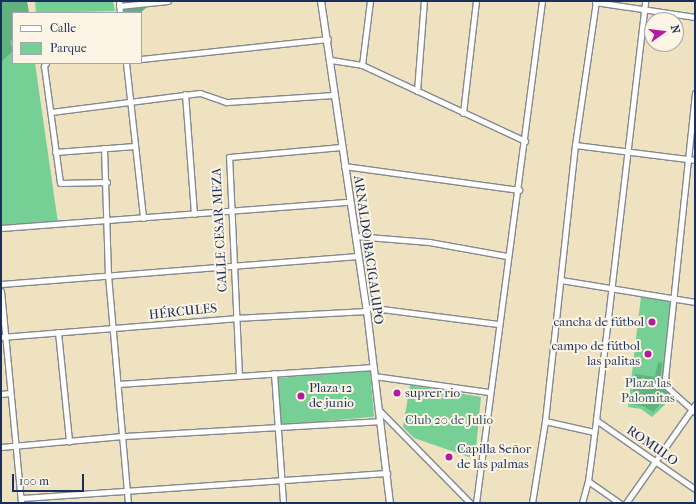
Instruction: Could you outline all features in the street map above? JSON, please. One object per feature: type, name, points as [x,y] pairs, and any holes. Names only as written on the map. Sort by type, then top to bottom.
[{"type":"street","points":[[119,4],[168,1]]},
{"type":"street","name":"ARNALDO BACIGALUPO","points":[[321,1],[328,39],[349,202],[366,309],[390,503]]},
{"type":"street","points":[[362,65],[370,1]]},
{"type":"street","points":[[417,90],[424,1]]},
{"type":"street","points":[[463,113],[476,1]]},
{"type":"street","points":[[482,503],[476,502],[489,392],[507,256],[519,190],[542,1]]},
{"type":"street","points":[[532,503],[545,421],[575,145],[596,1],[695,17]]},
{"type":"street","points":[[582,503],[588,481],[596,420],[645,1]]},
{"type":"street","points":[[142,59],[328,39]]},
{"type":"street","points":[[331,60],[362,65],[525,141]]},
{"type":"street","points":[[45,64],[44,66],[55,152],[61,184],[107,182]]},
{"type":"street","points":[[126,64],[143,218]]},
{"type":"street","points":[[51,112],[200,92],[226,102],[335,95]]},
{"type":"street","points":[[626,503],[694,409],[668,388],[665,379],[695,93]]},
{"type":"street","points":[[185,94],[194,214]]},
{"type":"street","points":[[575,145],[695,160]]},
{"type":"street","points":[[55,152],[134,146]]},
{"type":"street","name":"CALLE CESAR MEZA","points":[[239,375],[230,211],[229,157],[342,147]]},
{"type":"street","points":[[104,148],[107,182],[106,222],[108,275],[128,503]]},
{"type":"street","points":[[344,166],[519,190]]},
{"type":"street","points":[[1,228],[106,222],[349,202]]},
{"type":"street","points":[[355,236],[429,242],[507,256]]},
{"type":"street","points":[[1,284],[358,256]]},
{"type":"street","points":[[561,280],[674,300],[695,302]]},
{"type":"street","points":[[1,291],[3,337],[21,501],[127,491],[387,473]]},
{"type":"street","name":"HÉRCULES","points":[[3,337],[58,332],[113,330],[235,318],[366,309],[498,324]]},
{"type":"street","points":[[58,332],[69,441]]},
{"type":"street","points":[[118,384],[373,367]]},
{"type":"street","points":[[274,374],[283,503]]},
{"type":"street","points":[[374,376],[489,392]]},
{"type":"street","points":[[1,394],[10,393]]},
{"type":"street","points":[[378,409],[470,503]]},
{"type":"street","name":"ROMULO","points":[[596,420],[695,489]]},
{"type":"street","points":[[1,447],[123,436],[380,421]]},
{"type":"street","points":[[545,421],[594,432]]},
{"type":"street","points":[[588,481],[619,503]]},
{"type":"green space","points":[[1,1],[12,12],[12,64],[35,64],[58,223],[1,226]]},
{"type":"green space","points":[[1,1],[27,1],[29,12],[12,12],[12,39],[10,42],[12,52],[1,62]]},
{"type":"green space","points":[[35,1],[113,1],[115,11],[76,12],[36,12]]},
{"type":"green space","points":[[143,5],[146,8],[141,12],[123,12],[127,6],[133,8]]},
{"type":"green space","name":"Plaza las Palomitas","points":[[641,296],[672,301],[662,380],[673,397],[652,417],[641,409],[628,407]]},
{"type":"green space","points":[[658,362],[662,363],[660,380],[669,396],[653,412],[643,406],[632,404],[635,374],[655,377]]},
{"type":"green space","name":"Plaza 12 de junio","points":[[370,370],[374,417],[281,425],[277,378]]},
{"type":"green space","name":"Club 20 de Julio","points":[[410,385],[481,397],[475,459],[414,438],[403,427]]},
{"type":"place","name":"cancha de fútbol","points":[[652,322]]},
{"type":"place","name":"campo de fútbol las palitas","points":[[648,354]]},
{"type":"place","name":"suprer rio","points":[[397,393]]},
{"type":"place","name":"Plaza 12 de junio","points":[[301,396]]},
{"type":"place","name":"Capilla Señor de las palmas","points":[[449,457]]}]
